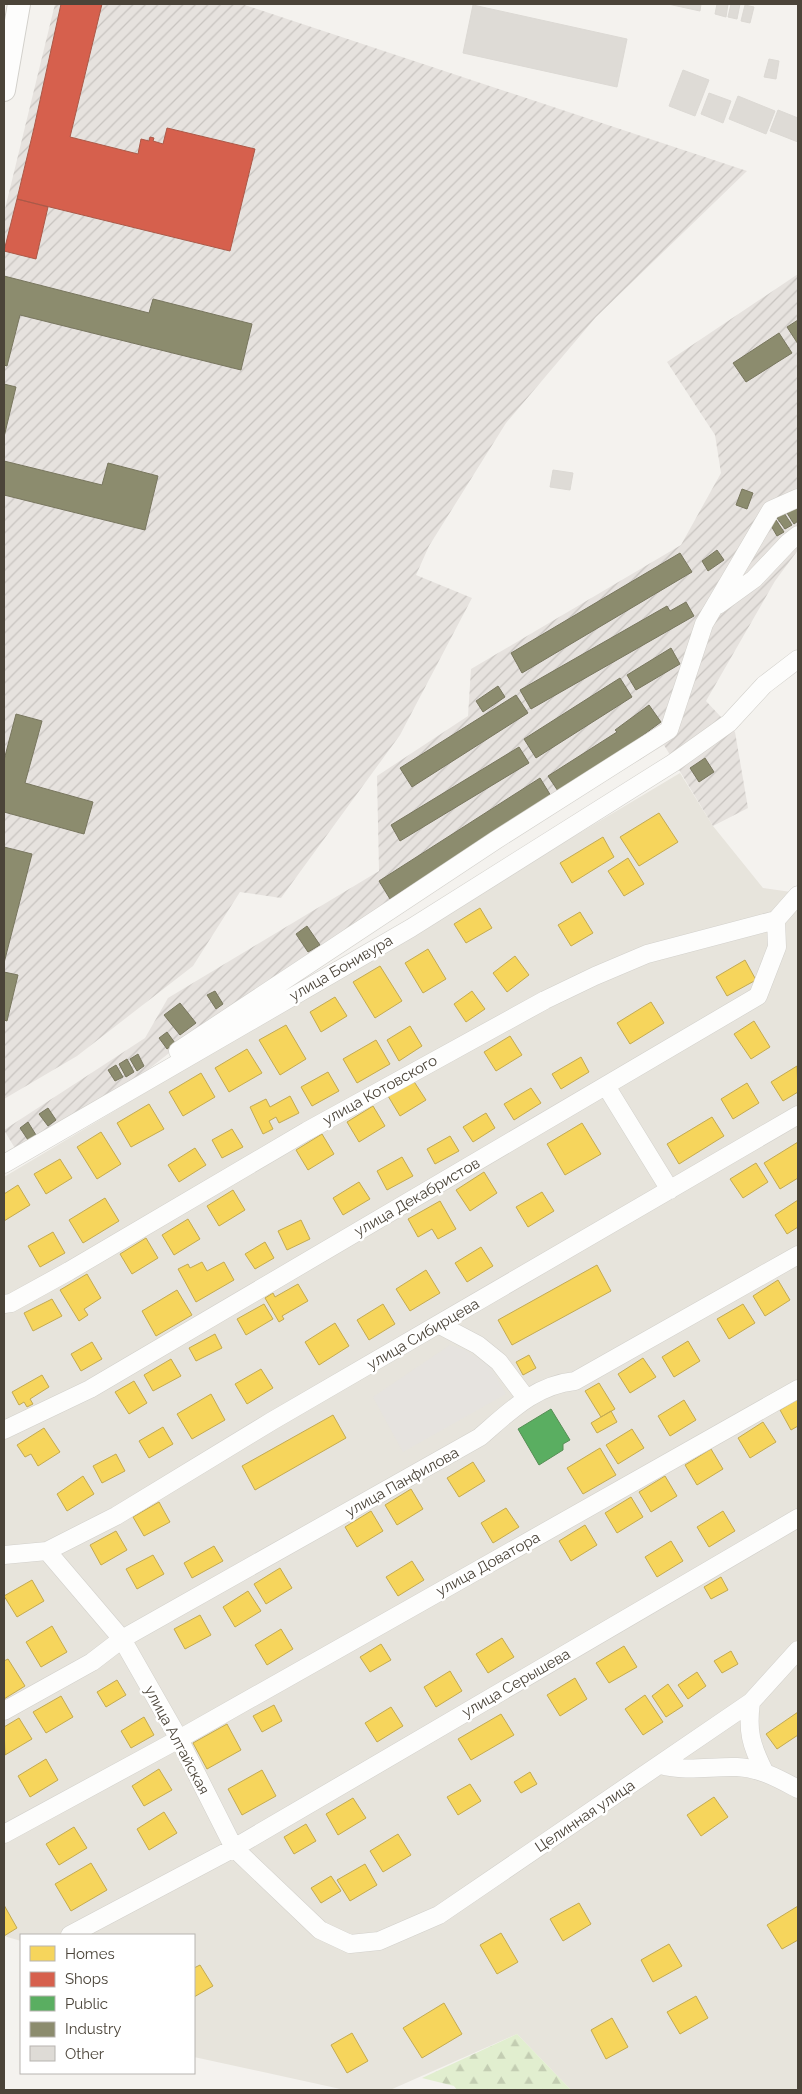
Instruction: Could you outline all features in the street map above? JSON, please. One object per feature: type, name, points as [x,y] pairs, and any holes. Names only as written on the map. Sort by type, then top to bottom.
[{"type":"street","points":[[4,90],[9,39],[19,4]]},
{"type":"street","points":[[164,1069],[180,1047],[496,840],[669,730],[704,624],[771,510],[798,498]]},
{"type":"street","points":[[698,620],[754,579],[798,535]]},
{"type":"street","name":"улица Бонивура","points":[[4,1164],[164,1069],[411,928],[673,763],[729,723],[764,685],[798,659]]},
{"type":"street","points":[[776,920],[798,896]]},
{"type":"street","name":"улица Декабристов","points":[[4,1430],[90,1389],[758,996],[777,947],[776,920]]},
{"type":"street","name":"улица Котовского","points":[[4,1304],[11,1303],[69,1271],[307,1131],[545,1000],[647,954],[776,920]]},
{"type":"street","points":[[606,1086],[670,1190]]},
{"type":"street","name":"улица Сибирцева","points":[[47,1551],[116,1516],[272,1421],[440,1325],[798,1114]]},
{"type":"street","name":"улица Панфилова","points":[[4,1711],[92,1662],[122,1640],[480,1437],[526,1398],[559,1383],[575,1381],[798,1255]]},
{"type":"street","points":[[440,1325],[478,1345],[498,1362],[526,1398]]},
{"type":"street","name":"улица Доватора","points":[[4,1834],[178,1739],[798,1389]]},
{"type":"street","name":"улица Серышева","points":[[72,1934],[234,1848],[798,1518]]},
{"type":"street","points":[[4,1555],[47,1551]]},
{"type":"street","name":"улица Алтайская","points":[[47,1551],[122,1640],[178,1739],[234,1848],[320,1930],[350,1944]]},
{"type":"street","name":"Целинная улица","points":[[350,1944],[379,1942],[439,1915],[751,1702],[798,1650]]},
{"type":"street","points":[[751,1702],[748,1724],[752,1748],[764,1771]]},
{"type":"street","points":[[661,1764],[675,1768],[739,1767],[764,1771],[798,1789]]},
{"type":"shaded area","points":[[55,4],[242,4],[747,171],[596,317],[506,423],[429,546],[416,575],[472,598],[400,735],[281,898],[240,892],[193,966],[77,1056],[4,1099],[4,213]]},
{"type":"shaded area","points":[[798,274],[798,550],[775,581],[706,701],[735,732],[748,808],[713,826],[664,745],[191,1036],[141,1075],[16,1150],[4,1130],[145,1038],[168,998],[379,871],[377,776],[468,716],[471,669],[681,545],[721,473],[715,435],[667,362]]},
{"type":"shaded area","points":[[680,773],[713,826],[763,888],[798,893],[798,2090],[571,2090],[517,2034],[390,2090],[345,2090],[195,2057],[195,1934],[20,1934],[20,1941],[4,1936],[4,1177]]},
{"type":"shaded area","points":[[450,1345],[465,1350],[490,1366],[506,1394],[403,1452],[373,1397]]},
{"type":"green space","points":[[517,2034],[571,2090],[457,2090],[454,2086],[422,2078]]},
{"type":"building: Homes","points":[[659,813],[678,842],[639,866],[620,837]]},
{"type":"building: Homes","points":[[603,837],[614,857],[572,883],[560,863]]},
{"type":"building: Homes","points":[[628,858],[644,884],[624,896],[608,871]]},
{"type":"building: Homes","points":[[480,908],[492,928],[466,943],[454,924]]},
{"type":"building: Homes","points":[[580,912],[593,933],[571,946],[558,925]]},
{"type":"building: Homes","points":[[428,949],[446,979],[423,993],[405,963]]},
{"type":"building: Homes","points":[[515,956],[529,975],[507,992],[493,973]]},
{"type":"building: Homes","points":[[745,960],[756,980],[727,996],[716,977]]},
{"type":"building: Homes","points":[[380,966],[402,1001],[375,1018],[353,982]]},
{"type":"building: Homes","points":[[472,991],[485,1009],[466,1022],[454,1004]]},
{"type":"building: Homes","points":[[335,997],[347,1016],[321,1032],[310,1012]]},
{"type":"building: Homes","points":[[651,1002],[664,1023],[630,1044],[617,1023]]},
{"type":"building: Homes","points":[[754,1021],[770,1047],[751,1059],[734,1034]]},
{"type":"building: Homes","points":[[286,1025],[306,1059],[280,1075],[259,1040]]},
{"type":"building: Homes","points":[[410,1026],[422,1046],[399,1061],[387,1040]]},
{"type":"building: Homes","points":[[510,1036],[522,1055],[496,1071],[484,1052]]},
{"type":"building: Homes","points":[[376,1040],[390,1064],[357,1083],[343,1059]]},
{"type":"building: Homes","points":[[247,1049],[262,1073],[229,1092],[215,1068]]},
{"type":"building: Homes","points":[[581,1057],[589,1072],[561,1089],[552,1074]]},
{"type":"building: Homes","points":[[797,1066],[798,1092],[783,1101],[771,1082]]},
{"type":"building: Homes","points":[[328,1072],[339,1091],[312,1106],[301,1087]]},
{"type":"building: Homes","points":[[201,1073],[215,1097],[183,1116],[169,1092]]},
{"type":"building: Homes","points":[[413,1080],[426,1100],[400,1116],[388,1096]]},
{"type":"building: Homes","points":[[747,1083],[759,1103],[733,1119],[721,1099]]},
{"type":"building: Homes","points":[[531,1088],[541,1103],[514,1120],[504,1104]]},
{"type":"building: Homes","points":[[290,1096],[299,1113],[279,1123],[276,1117],[269,1121],[273,1129],[263,1134],[250,1107],[266,1099],[270,1107]]},
{"type":"building: Homes","points":[[149,1104],[164,1129],[131,1147],[117,1123]]},
{"type":"building: Homes","points":[[373,1106],[385,1126],[359,1142],[347,1122]]},
{"type":"building: Homes","points":[[486,1113],[495,1128],[473,1142],[463,1127]]},
{"type":"building: Homes","points":[[712,1117],[724,1136],[679,1164],[667,1144]]},
{"type":"building: Homes","points":[[582,1123],[601,1154],[565,1175],[547,1144]]},
{"type":"building: Homes","points":[[232,1129],[243,1147],[222,1158],[212,1140]]},
{"type":"building: Homes","points":[[101,1132],[121,1164],[97,1179],[77,1147]]},
{"type":"building: Homes","points":[[322,1134],[334,1154],[308,1170],[296,1150]]},
{"type":"building: Homes","points":[[450,1136],[459,1151],[435,1164],[427,1149]]},
{"type":"building: Homes","points":[[798,1142],[798,1178],[780,1189],[764,1163]]},
{"type":"building: Homes","points":[[195,1148],[206,1165],[179,1182],[168,1165]]},
{"type":"building: Homes","points":[[402,1157],[413,1176],[387,1190],[377,1171]]},
{"type":"building: Homes","points":[[60,1159],[72,1178],[46,1194],[34,1174]]},
{"type":"building: Homes","points":[[756,1163],[768,1182],[743,1198],[730,1179]]},
{"type":"building: Homes","points":[[484,1172],[497,1193],[470,1211],[456,1190]]},
{"type":"building: Homes","points":[[359,1182],[370,1199],[343,1215],[333,1198]]},
{"type":"building: Homes","points":[[18,1185],[30,1205],[4,1221],[4,1194]]},
{"type":"building: Homes","points":[[233,1190],[245,1210],[219,1226],[207,1206]]},
{"type":"building: Homes","points":[[542,1192],[554,1211],[528,1227],[516,1207]]},
{"type":"building: Homes","points":[[105,1198],[119,1221],[83,1243],[69,1220]]},
{"type":"building: Homes","points":[[798,1200],[798,1227],[787,1234],[775,1215]]},
{"type":"building: Homes","points":[[440,1201],[456,1229],[438,1239],[432,1229],[418,1237],[408,1219]]},
{"type":"building: Homes","points":[[188,1219],[200,1239],[174,1255],[162,1235]]},
{"type":"building: Homes","points":[[301,1220],[310,1239],[287,1250],[278,1231]]},
{"type":"building: Homes","points":[[53,1232],[65,1253],[40,1267],[28,1246]]},
{"type":"building: Homes","points":[[146,1238],[158,1258],[132,1274],[120,1254]]},
{"type":"building: Homes","points":[[265,1242],[274,1258],[255,1269],[245,1254]]},
{"type":"building: Homes","points":[[481,1247],[493,1266],[467,1282],[455,1263]]},
{"type":"building: Homes","points":[[202,1262],[207,1271],[224,1262],[234,1280],[196,1302],[178,1269],[188,1264],[190,1268]]},
{"type":"building: Homes","points":[[597,1265],[611,1291],[512,1345],[498,1320]]},
{"type":"building: Homes","points":[[426,1270],[440,1293],[410,1311],[396,1289]]},
{"type":"building: Homes","points":[[87,1274],[101,1298],[84,1309],[88,1315],[79,1321],[60,1290]]},
{"type":"building: Homes","points":[[778,1280],[790,1300],[765,1316],[753,1296]]},
{"type":"building: Homes","points":[[298,1284],[308,1301],[282,1316],[284,1319],[279,1322],[265,1298],[273,1293],[275,1297]]},
{"type":"building: Homes","points":[[177,1290],[192,1315],[156,1336],[142,1311]]},
{"type":"building: Homes","points":[[52,1299],[62,1316],[33,1331],[24,1313]]},
{"type":"building: Homes","points":[[264,1304],[273,1319],[246,1335],[237,1319]]},
{"type":"building: Homes","points":[[383,1304],[395,1324],[369,1340],[357,1320]]},
{"type":"building: Homes","points":[[743,1304],[755,1323],[729,1339],[717,1319]]},
{"type":"building: Homes","points":[[335,1323],[349,1346],[319,1365],[305,1342]]},
{"type":"building: Homes","points":[[215,1334],[222,1348],[196,1361],[189,1348]]},
{"type":"building: Homes","points":[[688,1341],[700,1361],[674,1377],[662,1357]]},
{"type":"building: Homes","points":[[92,1342],[102,1359],[81,1371],[71,1354]]},
{"type":"building: Homes","points":[[529,1355],[536,1368],[523,1375],[516,1362]]},
{"type":"building: Homes","points":[[643,1358],[656,1377],[630,1393],[618,1374]]},
{"type":"building: Homes","points":[[171,1359],[181,1376],[153,1391],[144,1375]]},
{"type":"building: Homes","points":[[261,1369],[273,1388],[247,1404],[235,1384]]},
{"type":"building: Homes","points":[[42,1375],[49,1387],[30,1399],[33,1404],[27,1407],[24,1402],[19,1405],[12,1392]]},
{"type":"building: Homes","points":[[134,1381],[147,1403],[129,1414],[115,1392]]},
{"type":"building: Homes","points":[[599,1383],[615,1409],[601,1417],[585,1391]]},
{"type":"building: Homes","points":[[211,1394],[225,1420],[192,1439],[177,1414]]},
{"type":"building: Homes","points":[[798,1399],[798,1426],[791,1430],[780,1410]]},
{"type":"building: Homes","points":[[684,1400],[696,1420],[670,1436],[658,1416]]},
{"type":"building: Homes","points":[[611,1411],[617,1422],[597,1433],[591,1423]]},
{"type":"building: Homes","points":[[333,1415],[346,1438],[255,1490],[242,1466]]},
{"type":"building: Homes","points":[[763,1422],[776,1442],[750,1458],[738,1438]]},
{"type":"building: Homes","points":[[163,1427],[173,1444],[149,1458],[139,1441]]},
{"type":"building: Homes","points":[[44,1428],[60,1452],[38,1466],[31,1454],[25,1457],[17,1445]]},
{"type":"building: Homes","points":[[545,1428],[551,1428],[556,1433],[554,1442],[545,1444],[540,1439],[540,1433]]},
{"type":"building: Homes","points":[[632,1429],[644,1448],[618,1464],[606,1445]]},
{"type":"building: Homes","points":[[600,1448],[616,1475],[583,1494],[567,1468]]},
{"type":"building: Homes","points":[[711,1449],[723,1469],[697,1485],[685,1465]]},
{"type":"building: Homes","points":[[116,1454],[125,1471],[102,1483],[93,1466]]},
{"type":"building: Homes","points":[[473,1462],[485,1481],[459,1497],[447,1478]]},
{"type":"building: Homes","points":[[83,1476],[94,1494],[67,1511],[57,1494]]},
{"type":"building: Homes","points":[[665,1476],[677,1496],[651,1512],[639,1492]]},
{"type":"building: Homes","points":[[411,1489],[423,1509],[397,1525],[385,1505]]},
{"type":"building: Homes","points":[[631,1497],[643,1517],[617,1533],[605,1513]]},
{"type":"building: Homes","points":[[159,1502],[170,1522],[144,1536],[133,1517]]},
{"type":"building: Homes","points":[[506,1508],[519,1527],[493,1543],[481,1523]]},
{"type":"building: Homes","points":[[371,1511],[383,1531],[357,1547],[345,1527]]},
{"type":"building: Homes","points":[[723,1511],[735,1531],[709,1547],[697,1527]]},
{"type":"building: Homes","points":[[585,1525],[597,1545],[571,1561],[559,1541]]},
{"type":"building: Homes","points":[[116,1531],[127,1550],[101,1565],[90,1545]]},
{"type":"building: Homes","points":[[671,1541],[683,1561],[657,1577],[645,1557]]},
{"type":"building: Homes","points":[[214,1546],[223,1561],[192,1578],[184,1563]]},
{"type":"building: Homes","points":[[153,1555],[164,1574],[137,1589],[126,1569]]},
{"type":"building: Homes","points":[[412,1561],[424,1580],[398,1596],[386,1577]]},
{"type":"building: Homes","points":[[280,1568],[292,1588],[266,1604],[254,1584]]},
{"type":"building: Homes","points":[[721,1577],[728,1590],[711,1599],[704,1587]]},
{"type":"building: Homes","points":[[32,1580],[44,1601],[17,1617],[4,1596]]},
{"type":"building: Homes","points":[[248,1591],[261,1611],[235,1627],[223,1607]]},
{"type":"building: Homes","points":[[200,1615],[211,1635],[185,1649],[174,1629]]},
{"type":"building: Homes","points":[[52,1626],[67,1652],[41,1667],[26,1642]]},
{"type":"building: Homes","points":[[281,1629],[293,1649],[267,1665],[255,1645]]},
{"type":"building: Homes","points":[[502,1638],[514,1657],[488,1673],[476,1654]]},
{"type":"building: Homes","points":[[381,1644],[391,1660],[370,1672],[360,1657]]},
{"type":"building: Homes","points":[[624,1646],[637,1667],[609,1683],[596,1663]]},
{"type":"building: Homes","points":[[731,1651],[738,1664],[722,1673],[714,1661]]},
{"type":"building: Homes","points":[[8,1659],[25,1686],[4,1699],[4,1661]]},
{"type":"building: Homes","points":[[450,1671],[462,1691],[436,1707],[424,1687]]},
{"type":"building: Homes","points":[[697,1672],[706,1686],[688,1699],[678,1685]]},
{"type":"building: Homes","points":[[575,1678],[587,1699],[560,1716],[547,1695]]},
{"type":"building: Homes","points":[[117,1680],[126,1695],[106,1707],[97,1692]]},
{"type":"building: Homes","points":[[668,1684],[683,1706],[666,1717],[652,1696]]},
{"type":"building: Homes","points":[[645,1695],[663,1722],[643,1735],[625,1709]]},
{"type":"building: Homes","points":[[61,1696],[73,1717],[46,1733],[33,1712]]},
{"type":"building: Homes","points":[[274,1705],[282,1721],[262,1732],[253,1716]]},
{"type":"building: Homes","points":[[391,1707],[403,1726],[377,1742],[365,1723]]},
{"type":"building: Homes","points":[[798,1712],[798,1735],[777,1749],[766,1734]]},
{"type":"building: Homes","points":[[501,1714],[514,1735],[471,1760],[458,1739]]},
{"type":"building: Homes","points":[[144,1717],[154,1735],[131,1748],[121,1731]]},
{"type":"building: Homes","points":[[19,1718],[32,1739],[5,1755],[4,1727]]},
{"type":"building: Homes","points":[[227,1724],[241,1750],[207,1769],[193,1743]]},
{"type":"building: Homes","points":[[46,1759],[58,1780],[30,1797],[18,1776]]},
{"type":"building: Homes","points":[[159,1769],[172,1790],[144,1806],[132,1786]]},
{"type":"building: Homes","points":[[262,1770],[276,1796],[242,1815],[228,1789]]},
{"type":"building: Homes","points":[[530,1772],[537,1784],[521,1793],[514,1782]]},
{"type":"building: Homes","points":[[470,1784],[481,1801],[458,1815],[447,1797]]},
{"type":"building: Homes","points":[[714,1797],[728,1817],[701,1836],[687,1815]]},
{"type":"building: Homes","points":[[353,1798],[366,1818],[338,1835],[326,1814]]},
{"type":"building: Homes","points":[[164,1812],[177,1833],[149,1850],[137,1829]]},
{"type":"building: Homes","points":[[306,1824],[316,1841],[294,1854],[284,1837]]},
{"type":"building: Homes","points":[[74,1827],[87,1848],[59,1865],[46,1844]]},
{"type":"building: Homes","points":[[398,1834],[411,1855],[383,1872],[370,1851]]},
{"type":"building: Homes","points":[[91,1863],[107,1890],[71,1911],[55,1884]]},
{"type":"building: Homes","points":[[365,1864],[377,1885],[350,1901],[337,1880]]},
{"type":"building: Homes","points":[[331,1876],[341,1891],[321,1903],[311,1888]]},
{"type":"building: Homes","points":[[579,1903],[591,1924],[563,1941],[550,1919]]},
{"type":"building: Homes","points":[[4,1905],[17,1928],[4,1936]]},
{"type":"building: Homes","points":[[798,1906],[798,1940],[782,1949],[767,1925]]},
{"type":"building: Homes","points":[[501,1933],[518,1962],[497,1974],[480,1945]]},
{"type":"building: Homes","points":[[669,1944],[682,1966],[653,1982],[641,1960]]},
{"type":"building: Homes","points":[[200,1965],[213,1986],[195,1996],[195,1968]]},
{"type":"building: Homes","points":[[696,1996],[708,2018],[680,2034],[667,2012]]},
{"type":"building: Homes","points":[[444,2003],[462,2034],[422,2058],[403,2028]]},
{"type":"building: Homes","points":[[612,2018],[628,2047],[606,2059],[591,2030]]},
{"type":"building: Homes","points":[[352,2033],[368,2061],[347,2073],[331,2045]]},
{"type":"building: Shops","points":[[61,4],[102,4],[70,137],[138,154],[141,139],[149,141],[150,137],[154,138],[153,141],[163,144],[167,128],[255,149],[230,251],[17,199]]},
{"type":"building: Shops","points":[[17,199],[48,207],[36,259],[4,251]]},
{"type":"building: Public","points":[[551,1409],[570,1440],[563,1444],[563,1450],[539,1465],[518,1429]]},
{"type":"building: Industry","points":[[4,276],[149,313],[153,299],[252,324],[241,370],[20,315],[7,366],[4,365]]},
{"type":"building: Industry","points":[[798,320],[798,344],[787,327]]},
{"type":"building: Industry","points":[[779,333],[792,353],[746,382],[733,363]]},
{"type":"building: Industry","points":[[4,384],[16,387],[4,437]]},
{"type":"building: Industry","points":[[4,461],[102,485],[108,463],[158,476],[145,530],[4,495]]},
{"type":"building: Industry","points":[[742,489],[753,493],[747,509],[736,505]]},
{"type":"building: Industry","points":[[798,505],[798,521],[794,524],[787,513]]},
{"type":"building: Industry","points":[[784,513],[792,525],[785,529],[777,518]]},
{"type":"building: Industry","points":[[776,520],[784,532],[777,536],[770,524]]},
{"type":"building: Industry","points":[[717,550],[724,560],[708,571],[702,561]]},
{"type":"building: Industry","points":[[680,553],[692,572],[522,673],[511,653]]},
{"type":"building: Industry","points":[[686,602],[694,616],[531,709],[520,690],[667,606],[670,611]]},
{"type":"building: Industry","points":[[671,648],[680,664],[636,690],[627,675]]},
{"type":"building: Industry","points":[[620,678],[632,697],[536,758],[524,739]]},
{"type":"building: Industry","points":[[498,686],[505,697],[483,712],[476,701]]},
{"type":"building: Industry","points":[[516,695],[528,713],[412,787],[400,768]]},
{"type":"building: Industry","points":[[649,705],[661,722],[627,747],[558,791],[548,776],[617,732],[615,730]]},
{"type":"building: Industry","points":[[16,714],[42,721],[25,783],[93,802],[84,834],[4,812],[4,760]]},
{"type":"building: Industry","points":[[519,747],[529,763],[400,841],[391,825]]},
{"type":"building: Industry","points":[[705,758],[714,772],[699,782],[690,768]]},
{"type":"building: Industry","points":[[540,778],[551,796],[390,899],[379,881]]},
{"type":"building: Industry","points":[[4,847],[32,854],[4,963]]},
{"type":"building: Industry","points":[[307,926],[320,945],[308,952],[296,934]]},
{"type":"building: Industry","points":[[4,972],[18,975],[7,1021],[4,1020]]},
{"type":"building: Industry","points":[[215,991],[223,1004],[216,1009],[207,995]]},
{"type":"building: Industry","points":[[180,1003],[196,1023],[180,1035],[164,1015]]},
{"type":"building: Industry","points":[[167,1032],[175,1043],[167,1049],[159,1038]]},
{"type":"building: Industry","points":[[138,1054],[144,1066],[137,1071],[130,1059]]},
{"type":"building: Industry","points":[[127,1059],[134,1072],[126,1077],[119,1064]]},
{"type":"building: Industry","points":[[116,1065],[123,1077],[115,1081],[108,1070]]},
{"type":"building: Industry","points":[[48,1108],[56,1120],[48,1126],[39,1114]]},
{"type":"building: Industry","points":[[28,1122],[36,1135],[28,1140],[20,1128]]},
{"type":"building: Other","points":[[668,4],[701,4],[700,11]]},
{"type":"building: Other","points":[[717,4],[728,4],[726,17],[715,14]]},
{"type":"building: Other","points":[[731,4],[740,4],[737,19],[728,17]]},
{"type":"building: Other","points":[[473,5],[627,39],[617,87],[463,53]]},
{"type":"building: Other","points":[[745,5],[754,7],[750,23],[741,21]]},
{"type":"building: Other","points":[[769,59],[779,61],[776,79],[764,77]]},
{"type":"building: Other","points":[[683,70],[709,80],[695,116],[669,106]]},
{"type":"building: Other","points":[[709,93],[731,101],[723,123],[701,114]]},
{"type":"building: Other","points":[[738,96],[775,111],[766,134],[729,119]]},
{"type":"building: Other","points":[[778,110],[798,118],[798,142],[770,131]]},
{"type":"building: Other","points":[[553,470],[573,473],[570,490],[550,487]]}]
